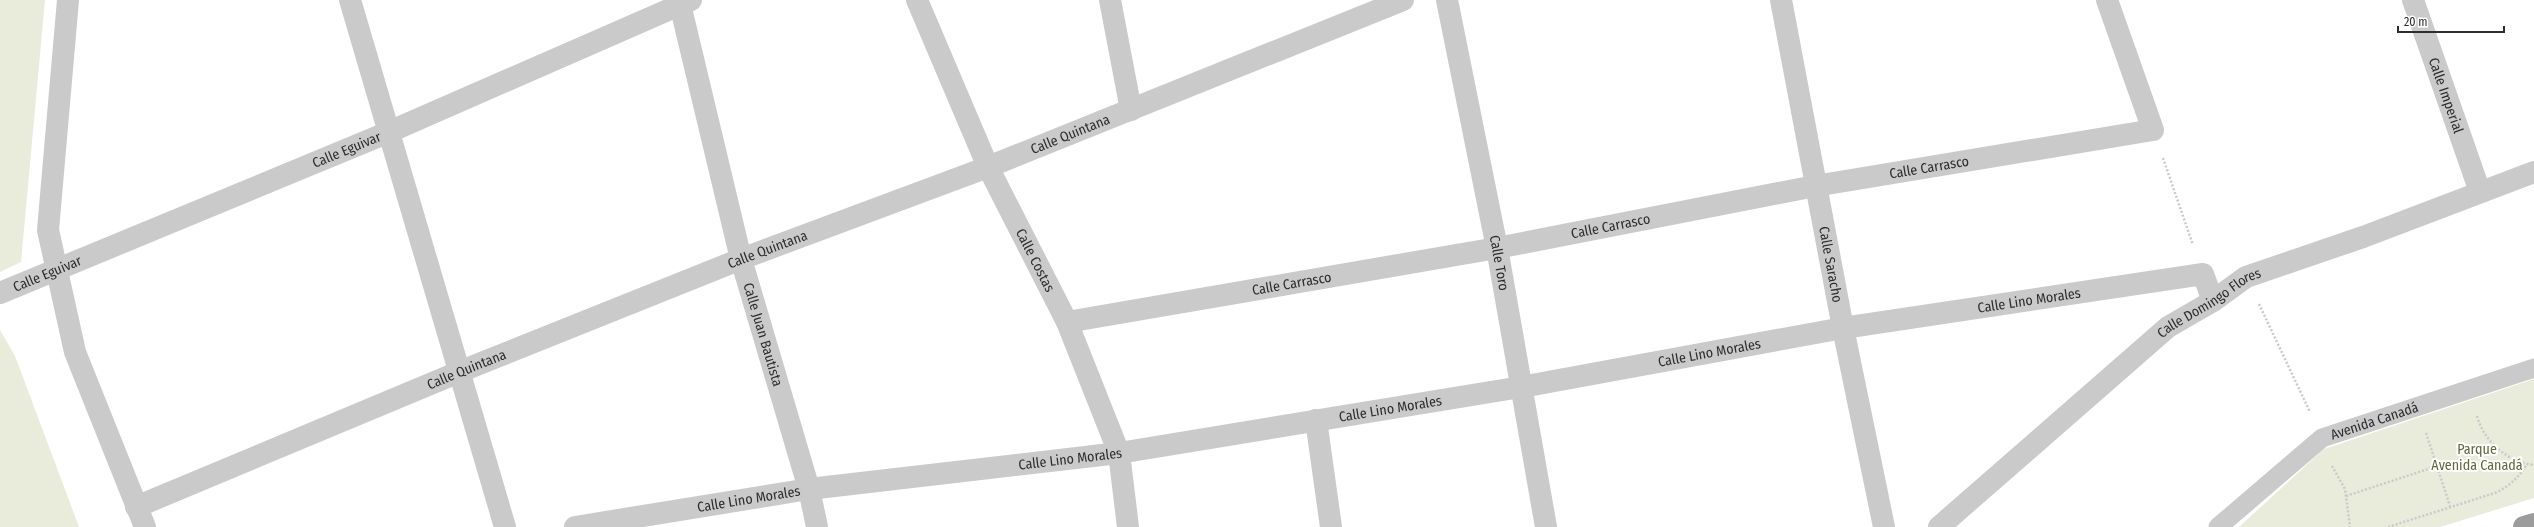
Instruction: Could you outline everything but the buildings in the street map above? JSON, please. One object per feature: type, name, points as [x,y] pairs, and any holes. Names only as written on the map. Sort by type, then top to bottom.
[{"type":"highway","points":[[2524,527],[2534,524]]},
{"type":"street","points":[[68,0],[48,230],[75,352],[145,527]]},
{"type":"street","points":[[350,0],[505,527]]},
{"type":"street","name":"Calle Costas","points":[[917,0],[988,167],[1067,322],[1119,453],[1128,527]]},
{"type":"street","points":[[1110,0],[1131,110]]},
{"type":"street","name":"Calle Quintana","points":[[136,507],[459,372],[741,259],[988,167],[1403,0]]},
{"type":"street","name":"Calle Toro","points":[[1447,0],[1497,248],[1546,527]]},
{"type":"street","name":"Calle Saracho","points":[[1781,0],[1815,186],[1884,527]]},
{"type":"street","points":[[2107,0],[2153,130]]},
{"type":"street","name":"Calle Imperial","points":[[2413,0],[2480,192]]},
{"type":"street","name":"Calle Eguivar","points":[[0,293],[389,132],[683,2]]},
{"type":"street","name":"Calle Juan Bautista","points":[[683,2],[741,259],[809,489],[817,527]]},
{"type":"street","name":"Calle Carrasco","points":[[1067,322],[1497,248],[1815,186],[2153,130]]},
{"type":"street","name":"Calle Domingo Flores","points":[[1939,527],[2168,328],[2213,301],[2246,277],[2363,237],[2534,172]]},
{"type":"street","points":[[2203,274],[2213,301]]},
{"type":"street","name":"Calle Lino Morales","points":[[575,527],[809,489],[1119,453],[1521,386],[1843,328],[2203,274]]},
{"type":"street","points":[[1316,420],[1331,527]]},
{"type":"lane","name":"Avenida Canadá","points":[[2218,527],[2316,443],[2534,368]]},
{"type":"path","points":[[2153,130],[2203,274]]},
{"type":"path","points":[[2246,277],[2316,443],[2331,465],[2346,496],[2350,527]]},
{"type":"path","points":[[2470,389],[2479,424],[2492,443],[2510,457],[2527,464],[2534,465]]},
{"type":"path","points":[[2424,426],[2450,506]]},
{"type":"path","points":[[2388,527],[2508,486],[2518,478],[2527,464]]},
{"type":"path","points":[[2346,496],[2437,466]]},
{"type":"green space","points":[[0,0],[45,0],[21,262],[0,272]]},
{"type":"green space","points":[[0,330],[15,356],[79,527],[0,527]]},
{"type":"green space","name":"Parque Avenida Canadá","points":[[2534,379],[2534,498],[2440,527],[2239,527],[2324,449]]}]
